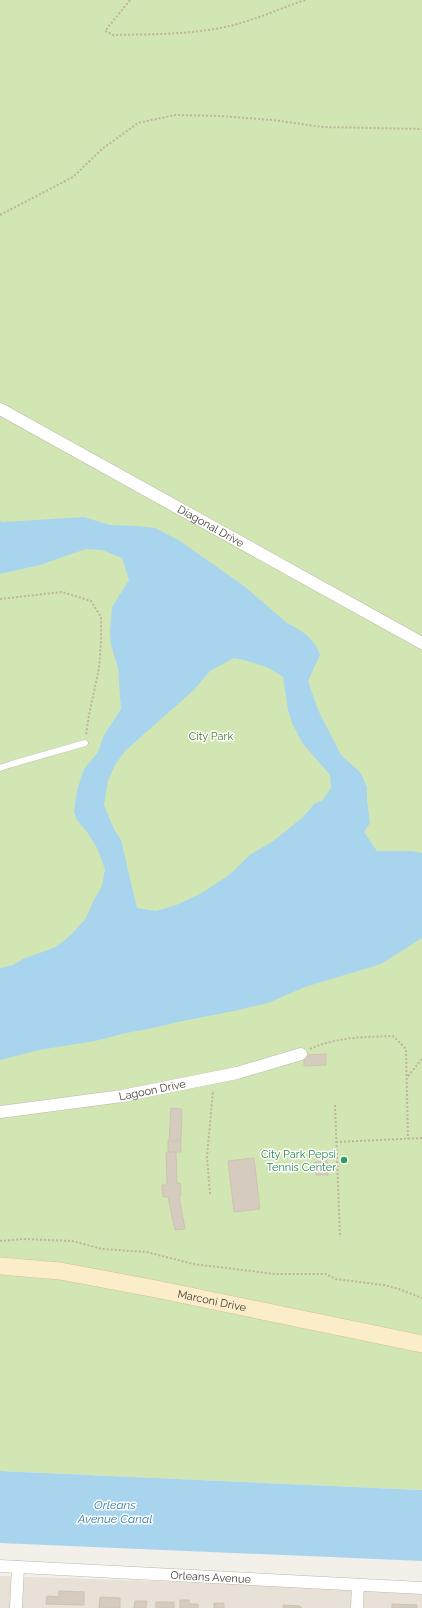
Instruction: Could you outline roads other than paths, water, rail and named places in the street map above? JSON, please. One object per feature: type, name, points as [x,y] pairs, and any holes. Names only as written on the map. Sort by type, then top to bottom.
[{"type":"street","name":"Diagonal Drive","points":[[0,409],[422,643]]},
{"type":"street","name":"Lagoon Drive","points":[[0,1112],[122,1096],[237,1072],[301,1054]]},
{"type":"street","name":"Marconi Drive","points":[[0,1266],[60,1271],[156,1289],[422,1344]]},
{"type":"street","name":"Orleans Avenue","points":[[0,1566],[422,1588]]},
{"type":"street","points":[[16,1608],[18,1567]]},
{"type":"street","points":[[357,1608],[358,1585]]},
{"type":"lane","points":[[0,768],[85,743]]},
{"type":"water","points":[[84,517],[110,525],[155,528],[180,541],[244,586],[287,623],[307,636],[315,644],[320,655],[308,681],[318,710],[341,755],[360,772],[367,787],[370,823],[364,832],[377,851],[412,851],[422,853],[422,938],[381,964],[305,987],[268,1003],[95,1041],[39,1050],[0,1060],[0,968],[13,965],[23,959],[56,947],[72,934],[86,918],[102,886],[105,869],[97,848],[77,820],[74,812],[77,790],[84,769],[98,752],[104,735],[121,709],[118,668],[111,645],[110,631],[112,607],[129,580],[122,558],[102,550],[86,549],[40,565],[0,574],[0,521]],"holes":[[[234,658],[266,667],[283,677],[288,710],[292,723],[303,744],[330,775],[331,788],[322,801],[315,803],[303,817],[272,842],[251,854],[229,875],[200,894],[176,905],[156,911],[137,908],[121,840],[114,829],[104,805],[108,781],[115,765],[125,751],[194,690],[210,671]]]},
{"type":"water","name":"Orleans Avenue Canal","points":[[0,1471],[422,1490],[422,1561],[0,1543]]},
{"type":"place","name":"City Park Pepsi Tennis Center","points":[[344,1160]]},
{"type":"park label","name":"City Park","points":[[211,736]]}]
